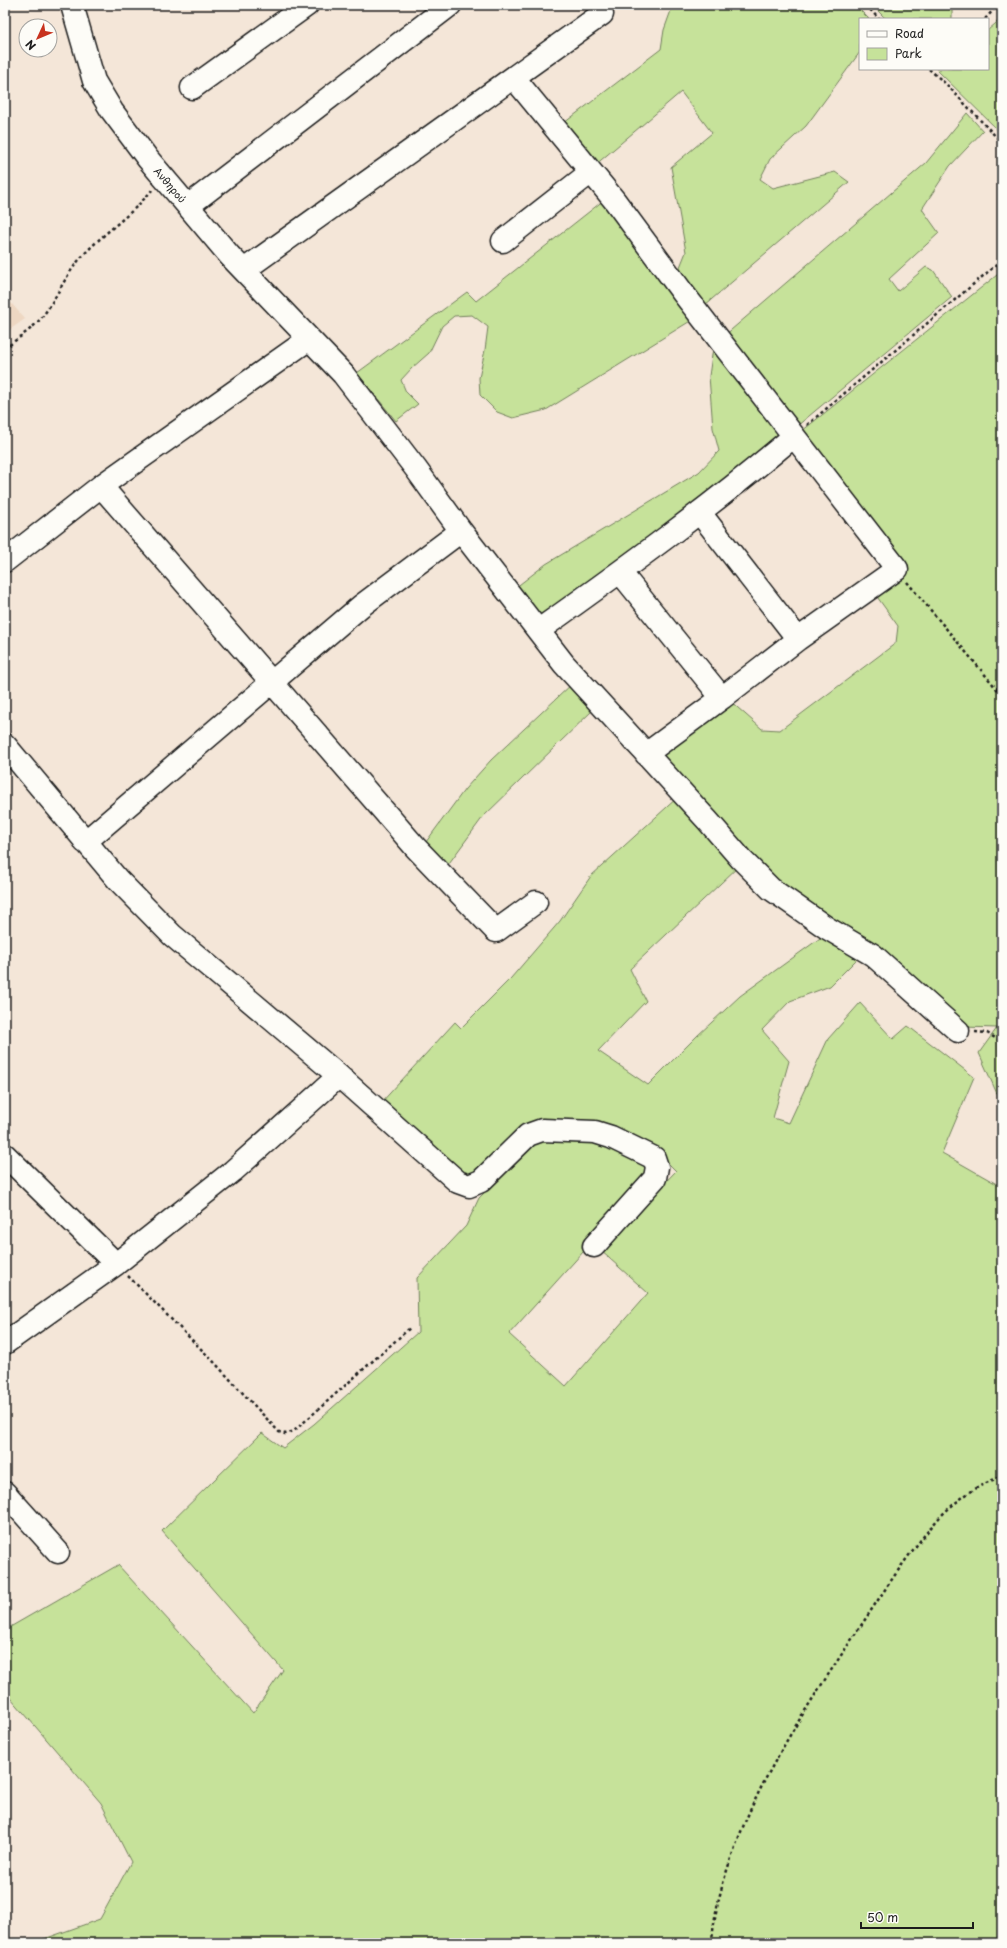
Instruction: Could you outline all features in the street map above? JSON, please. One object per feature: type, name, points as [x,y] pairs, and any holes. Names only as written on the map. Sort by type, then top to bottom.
[{"type":"street","name":"Ανθηρού","points":[[72,5],[94,81],[112,111],[163,177],[244,270],[348,380],[461,531],[564,664],[771,888],[827,928],[873,955],[958,1031]]},
{"type":"street","points":[[192,88],[307,5]]},
{"type":"street","points":[[188,206],[450,5]]},
{"type":"street","points":[[244,270],[602,14]]},
{"type":"street","points":[[514,78],[591,172],[896,569],[798,639],[646,754]]},
{"type":"street","points":[[503,241],[591,172]]},
{"type":"street","points":[[5,561],[101,486],[309,339]]},
{"type":"street","points":[[539,630],[700,513],[739,483],[794,436]]},
{"type":"street","points":[[101,486],[273,681],[416,848],[496,931],[536,902]]},
{"type":"street","points":[[700,513],[798,639]]},
{"type":"street","points":[[85,842],[362,606],[461,531]]},
{"type":"street","points":[[620,572],[722,698]]},
{"type":"street","points":[[5,745],[118,880],[172,935],[339,1076],[458,1182],[469,1186],[480,1181],[528,1135],[542,1130],[595,1132],[611,1136],[654,1158],[658,1167],[656,1178],[594,1246]]},
{"type":"street","points":[[5,1343],[116,1264],[233,1171],[339,1076]]},
{"type":"street","points":[[5,1155],[116,1264]]},
{"type":"street","points":[[7,1502],[58,1552]]},
{"type":"path","points":[[866,5],[879,18]]},
{"type":"path","points":[[986,18],[998,5]]},
{"type":"path","points":[[930,70],[946,84],[1002,143]]},
{"type":"path","points":[[5,349],[41,318],[65,279],[79,260],[138,208],[163,177]]},
{"type":"path","points":[[794,436],[1002,260]]},
{"type":"path","points":[[896,569],[1002,695]]},
{"type":"path","points":[[958,1031],[986,1033],[1002,1042]]},
{"type":"path","points":[[116,1264],[214,1362],[279,1432],[285,1434],[294,1431],[411,1327]]},
{"type":"path","points":[[712,1943],[717,1908],[729,1866],[747,1817],[771,1766],[800,1717],[887,1586],[940,1517],[960,1499],[994,1479],[1002,1477]]},
{"type":"shaded area","points":[[5,296],[25,319],[5,333]]},
{"type":"green space","points":[[673,5],[855,5],[868,18],[859,18],[859,53],[806,126],[770,159],[760,179],[773,188],[835,172],[849,182],[705,305],[678,272],[686,252],[671,167],[712,133],[681,92],[594,166],[560,126],[661,49],[664,30]]},
{"type":"green space","points":[[872,5],[956,5],[952,9],[952,18],[885,18]]},
{"type":"green space","points":[[1002,18],[1002,134],[937,70],[989,70],[989,29]]},
{"type":"green space","points":[[967,113],[983,131],[950,166],[922,209],[939,233],[889,279],[898,291],[926,267],[933,270],[952,297],[797,426],[724,336],[926,163]]},
{"type":"green space","points":[[604,200],[692,320],[546,410],[513,418],[497,412],[480,395],[479,378],[488,327],[472,315],[454,316],[442,326],[429,353],[401,380],[406,392],[418,404],[396,421],[357,373],[467,292],[476,301]]},
{"type":"green space","points":[[1002,271],[1002,1112],[998,1096],[979,1053],[997,1028],[963,1027],[772,880],[658,757],[729,700],[762,729],[780,730],[896,643],[898,626],[875,594],[895,578],[908,571],[802,431]]},
{"type":"green space","points":[[713,348],[785,436],[538,621],[515,588],[546,564],[699,472],[719,451],[713,428],[709,376]]},
{"type":"green space","points":[[573,683],[595,708],[483,817],[444,870],[423,846],[465,789],[491,760]]},
{"type":"green space","points":[[678,797],[739,866],[630,969],[646,1001],[598,1051],[648,1085],[740,996],[823,936],[858,958],[830,986],[790,1001],[762,1030],[789,1061],[773,1118],[789,1123],[828,1039],[860,1003],[893,1039],[908,1026],[974,1077],[942,1153],[1002,1187],[1002,1943],[33,1943],[100,1919],[131,1862],[101,1803],[5,1691],[5,1630],[118,1565],[253,1713],[283,1670],[162,1531],[262,1433],[283,1448],[314,1424],[418,1332],[417,1278],[466,1226],[479,1198],[535,1142],[552,1136],[593,1136],[648,1166],[649,1179],[509,1334],[566,1386],[648,1293],[600,1250],[676,1171],[656,1151],[552,1126],[474,1190],[379,1105],[455,1022],[461,1028],[511,978],[560,921],[591,876]]}]
